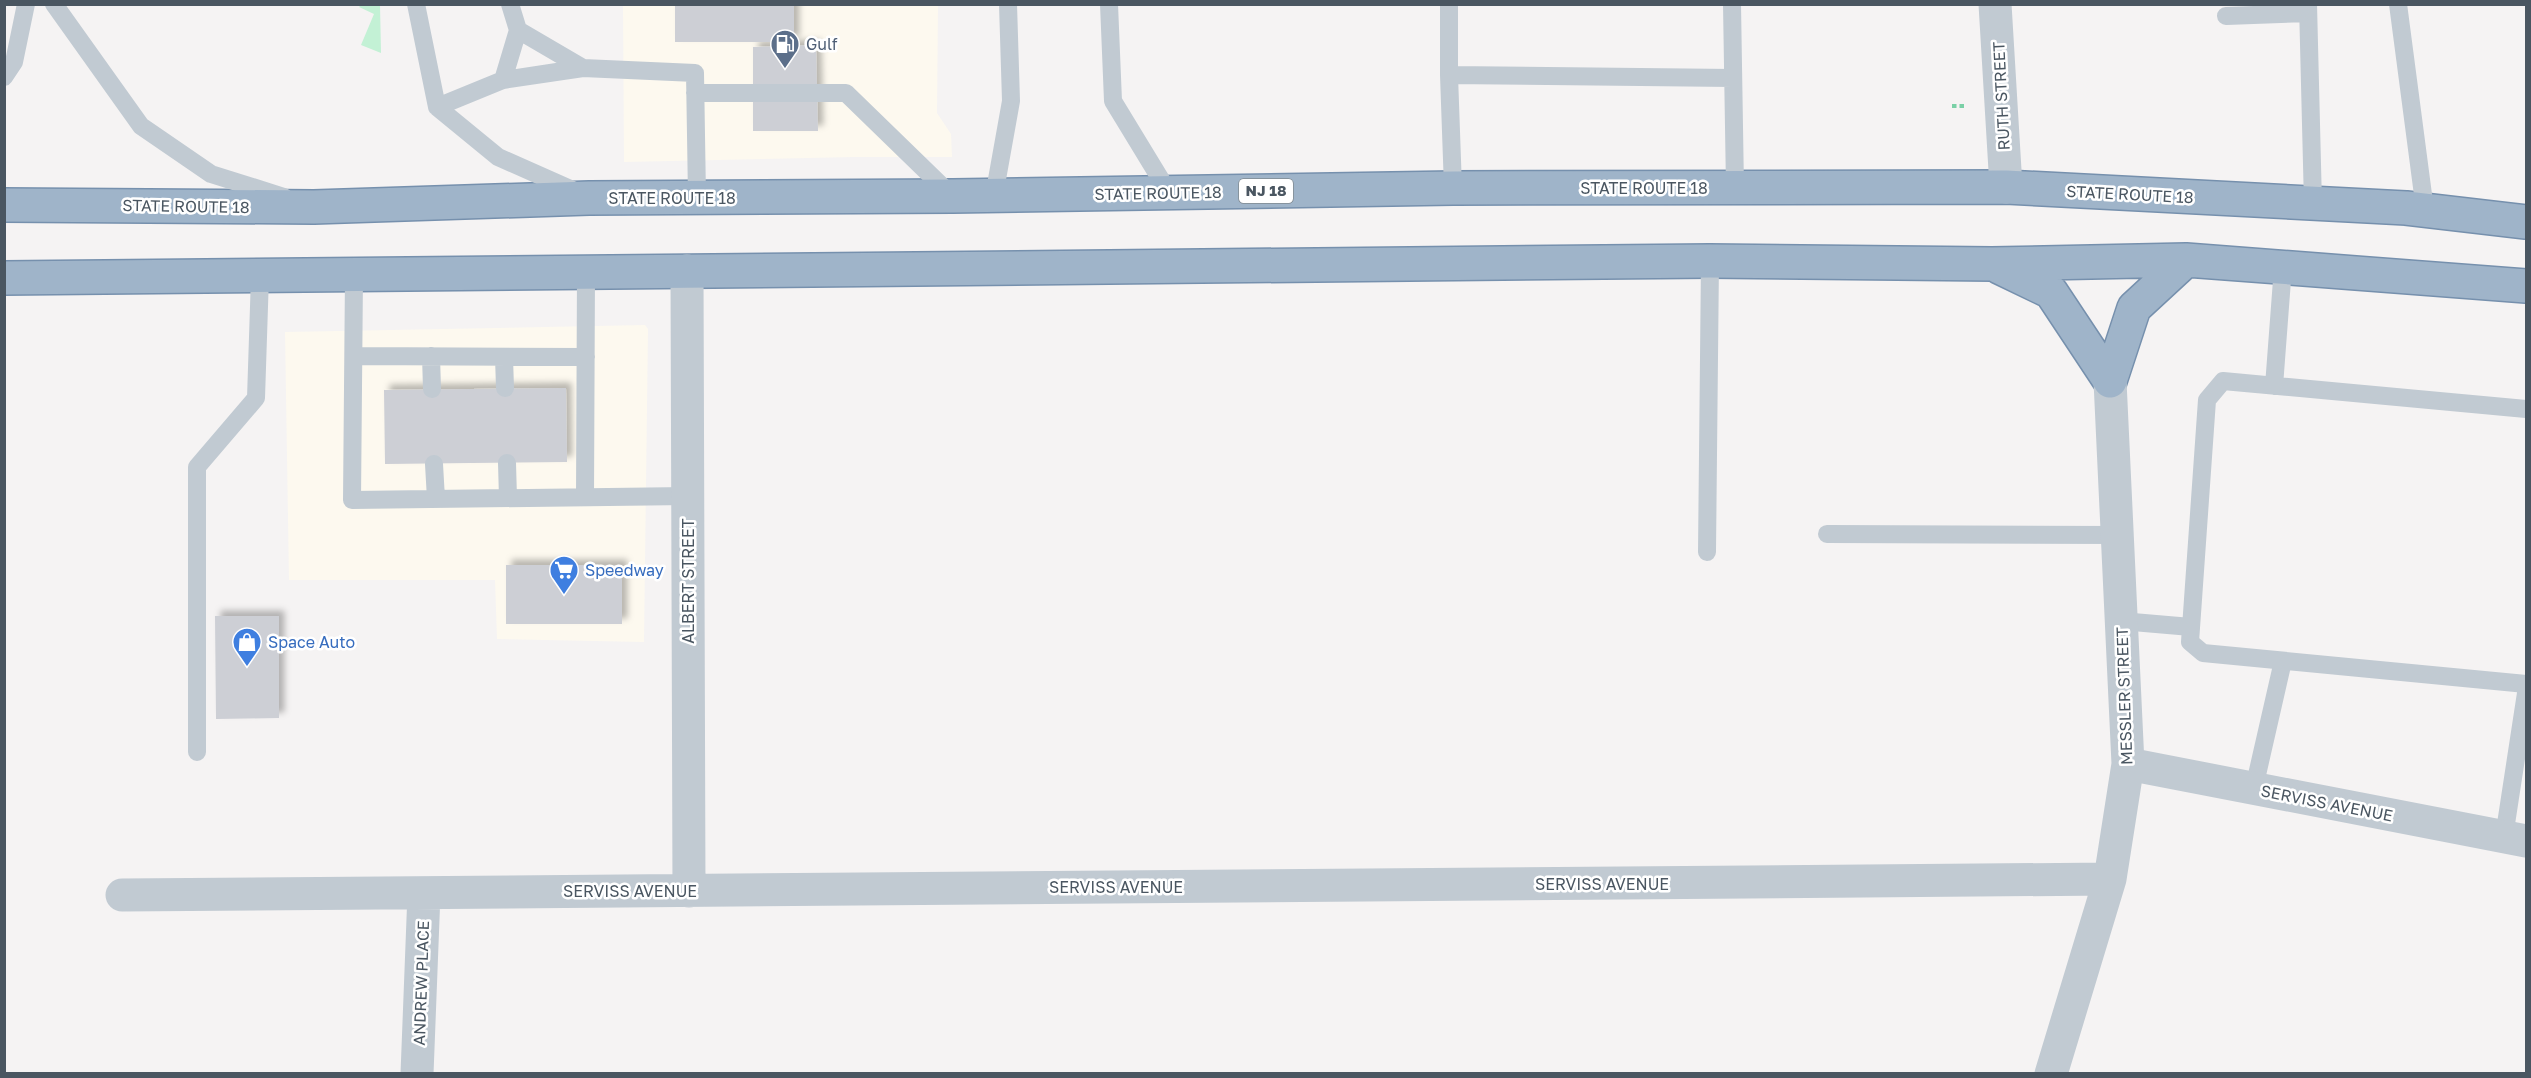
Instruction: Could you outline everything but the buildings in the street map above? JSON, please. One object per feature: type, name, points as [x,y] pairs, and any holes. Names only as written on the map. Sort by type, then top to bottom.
[{"type":"highway","name":"STATE ROUTE 18","points":[[4,205],[314,207],[589,198],[994,196],[1453,188],[2006,188],[2425,210],[2526,222]]},
{"type":"highway","points":[[2110,381],[2134,308],[2186,260]]},
{"type":"highway","points":[[4,278],[1710,261],[1992,264],[2186,260],[2526,286]]},
{"type":"highway","points":[[1992,264],[2051,292],[2110,381]]},
{"type":"street","name":"RUTH STREET","points":[[1995,4],[2006,188]]},
{"type":"street","name":"ALBERT STREET","points":[[687,271],[689,891]]},
{"type":"street","name":"MESSLER STREET","points":[[2051,1074],[2110,879],[2128,764],[2110,381]]},
{"type":"street","name":"SERVISS AVENUE","points":[[2128,764],[2515,839]]},
{"type":"street","name":"SERVISS AVENUE","points":[[122,895],[2110,879]]},
{"type":"street","name":"ANDREW PLACE","points":[[417,1074],[424,893]]},
{"type":"lane","points":[[4,77],[14,62],[26,4]]},
{"type":"lane","points":[[54,4],[141,126],[212,174],[314,207]]},
{"type":"lane","points":[[503,80],[518,30],[510,4]]},
{"type":"lane","points":[[994,196],[1011,101],[1008,4]]},
{"type":"lane","points":[[1109,4],[1113,100],[1169,193]]},
{"type":"lane","points":[[1449,4],[1453,188]]},
{"type":"lane","points":[[1732,4],[1734,188]]},
{"type":"lane","points":[[2398,4],[2425,210]]},
{"type":"lane","points":[[416,6],[437,107],[498,157],[589,198]]},
{"type":"lane","points":[[2226,16],[2308,9],[2313,204]]},
{"type":"lane","points":[[518,30],[583,68]]},
{"type":"lane","points":[[437,107],[503,80],[583,68],[695,73],[697,197]]},
{"type":"lane","points":[[1449,75],[1733,78]]},
{"type":"lane","points":[[695,93],[846,93],[953,196]]},
{"type":"lane","points":[[1707,552],[1710,261]]},
{"type":"lane","points":[[2274,386],[2283,267]]},
{"type":"lane","points":[[585,497],[586,272]]},
{"type":"lane","points":[[354,274],[352,500],[688,496]]},
{"type":"lane","points":[[197,752],[197,467],[256,398],[260,276]]},
{"type":"lane","points":[[354,356],[586,357]]},
{"type":"lane","points":[[431,356],[432,390]]},
{"type":"lane","points":[[504,357],[505,388]]},
{"type":"lane","points":[[2526,409],[2223,381],[2207,400],[2190,642],[2203,653],[2526,684]]},
{"type":"lane","points":[[507,463],[508,498]]},
{"type":"lane","points":[[434,464],[436,499]]},
{"type":"lane","points":[[1827,534],[2117,535]]},
{"type":"lane","points":[[2121,621],[2192,627]]},
{"type":"lane","points":[[2254,788],[2283,661]]},
{"type":"lane","points":[[2515,839],[2526,693]]},
{"type":"shaded area","points":[[623,5],[938,5],[937,113],[951,134],[952,157],[624,162]]},
{"type":"shaded area","points":[[645,325],[648,329],[644,642],[497,639],[495,580],[289,580],[285,332]]},
{"type":"green space","points":[[361,5],[380,5],[381,53],[361,45],[374,14],[359,7]]},
{"type":"place","name":"Gulf","points":[[785,70]]},
{"type":"place","name":"Speedway","points":[[564,596]]},
{"type":"place","name":"Space Auto","points":[[247,668]]}]
